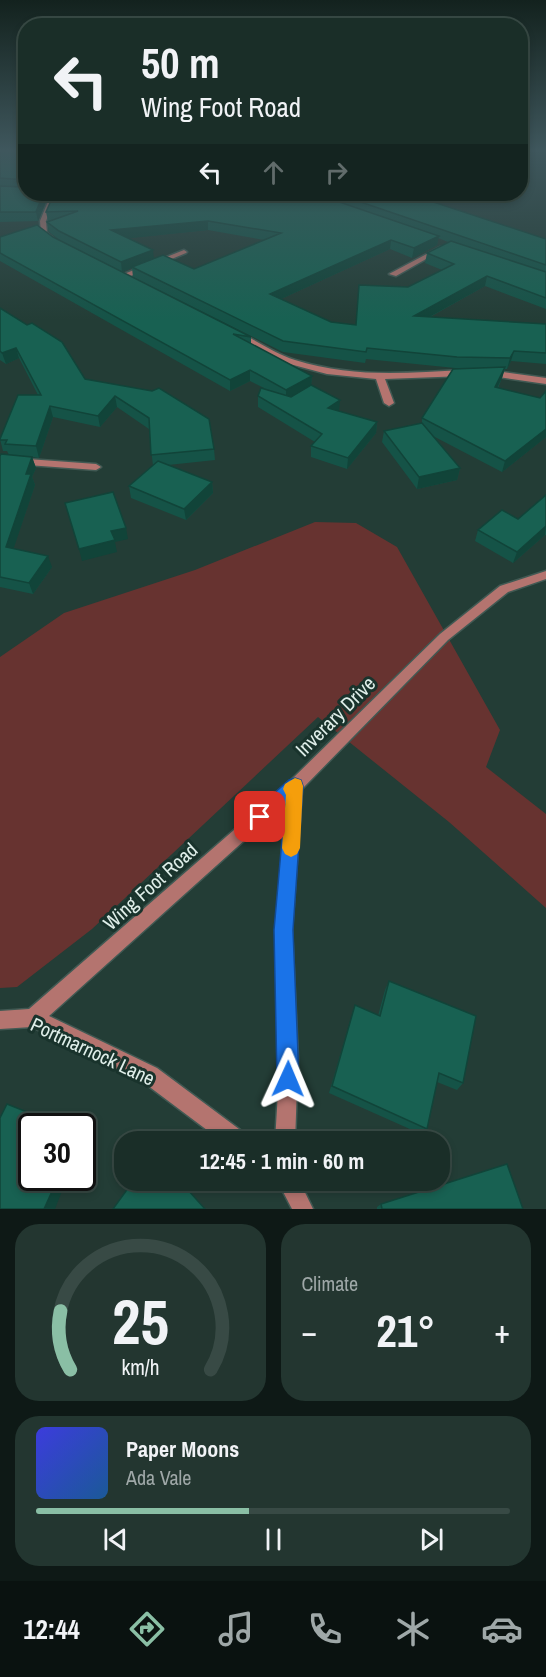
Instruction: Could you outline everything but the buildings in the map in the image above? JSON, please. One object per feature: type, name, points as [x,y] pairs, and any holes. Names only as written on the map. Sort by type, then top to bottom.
[{"type":"street","points":[[48,207],[42,221],[44,234],[58,244]]},
{"type":"street","points":[[393,274],[449,244],[438,241]]},
{"type":"street","points":[[123,276],[184,252]]},
{"type":"street","points":[[114,272],[133,282]]},
{"type":"street","points":[[226,329],[289,361],[327,371],[380,377],[503,373],[546,381]]},
{"type":"street","points":[[380,377],[389,403]]},
{"type":"street","points":[[0,460],[96,467]]},
{"type":"street","name":"Inverary Drive","points":[[295,786],[444,638],[504,589],[546,575]]},
{"type":"street","points":[[286,1131],[289,1058],[284,930],[295,786]]},
{"type":"street","name":"Wing Foot Road","points":[[33,1018],[295,786]]},
{"type":"street","name":"Portmarnock Lane","points":[[0,1020],[33,1018],[150,1075],[225,1131]]},
{"type":"street","points":[[293,1191],[303,1209]]},
{"type":"shaded area","points":[[315,522],[356,523],[397,547],[500,730],[486,767],[546,814],[546,908],[449,822],[318,717],[92,929],[17,987],[0,988],[0,657],[64,613],[195,570]]},
{"type":"slow traffic","points":[[291,789],[295,786],[291,848]]},
{"type":"route","points":[[260,817],[295,786],[284,930],[288,1079]]}]
